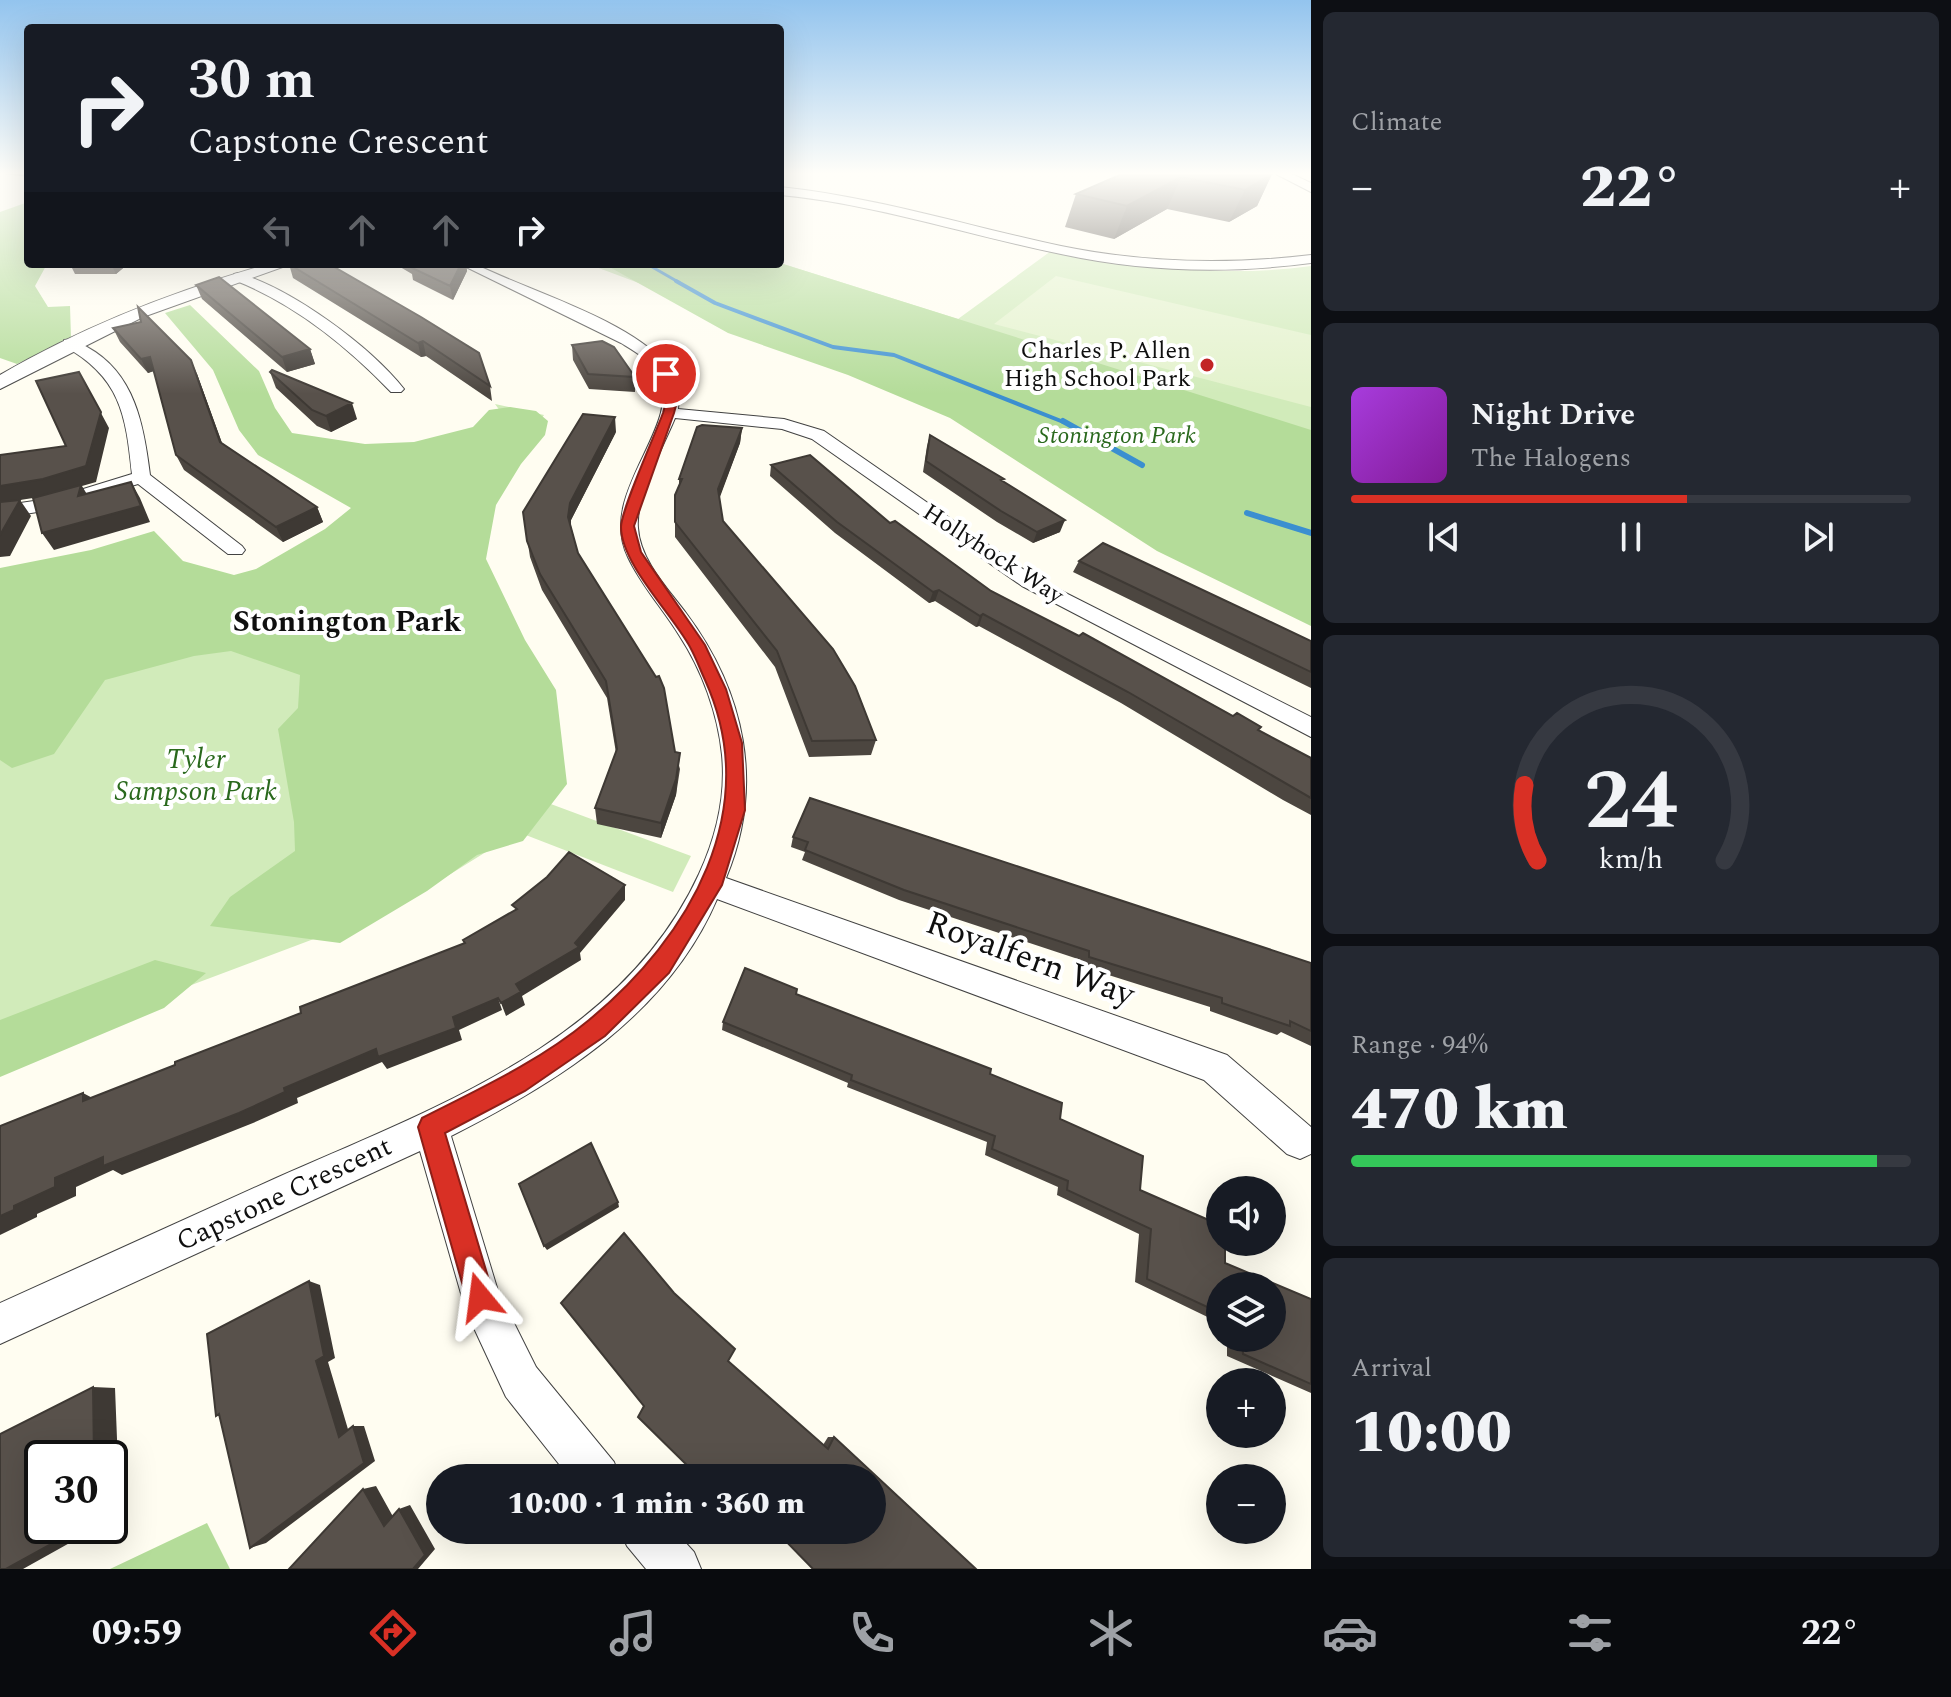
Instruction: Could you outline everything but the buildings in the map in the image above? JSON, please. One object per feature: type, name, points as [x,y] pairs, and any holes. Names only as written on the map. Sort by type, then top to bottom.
[{"type":"street","points":[[1051,247],[1150,263],[1236,267],[1311,259]]},
{"type":"street","points":[[0,383],[69,343],[150,308],[270,268]]},
{"type":"street","name":"Capstone Crescent","points":[[0,1324],[431,1127],[516,1083],[597,1029],[661,966],[712,885],[736,810],[733,743],[717,689],[697,645],[634,552],[628,526],[669,413],[672,398],[670,386],[659,364],[649,355],[474,268]]},
{"type":"street","points":[[238,277],[280,298],[378,368],[396,389]]},
{"type":"street","points":[[69,343],[90,352],[131,404],[141,477],[235,550]]},
{"type":"street","name":"Hollyhock Way","points":[[669,413],[784,424],[818,435],[1029,582],[1311,728]]},
{"type":"street","points":[[0,512],[56,503],[141,477]]},
{"type":"street","name":"Royalfern Way","points":[[712,885],[1215,1067],[1300,1141]]},
{"type":"street","points":[[431,1127],[480,1297],[521,1382],[587,1464]]},
{"type":"street","points":[[655,1544],[677,1569]]},
{"type":"green space","points":[[0,247],[24,247],[24,268],[45,268],[35,286],[48,307],[70,306],[71,338],[17,364],[0,358]]},
{"type":"green space","points":[[1051,251],[1116,262],[1213,271],[1311,266],[1311,499],[908,384],[599,268],[784,268],[784,264],[958,319]]},
{"type":"green space","name":"Stonington Park","points":[[784,264],[1311,430],[1311,626],[1157,551],[950,418],[848,375],[728,333],[611,268],[784,268]]},
{"type":"green space","points":[[1056,276],[1311,335],[1311,407],[994,324]]},
{"type":"green space","points":[[190,305],[259,371],[275,408],[292,433],[365,444],[414,442],[473,427],[489,410],[510,407],[536,411],[548,421],[545,435],[521,464],[496,505],[486,559],[525,640],[556,690],[567,784],[523,841],[477,855],[427,891],[340,943],[210,926],[230,897],[295,851],[294,822],[278,729],[298,708],[300,675],[231,651],[194,656],[105,680],[54,754],[12,768],[0,760],[0,568],[91,550],[154,531],[183,561],[234,575],[256,569],[325,529],[351,508],[258,455],[239,430],[213,370],[165,313]]},
{"type":"green space","name":"Tyler Sampson Park","points":[[495,404],[544,415],[462,538],[540,800],[691,856],[673,892],[518,832],[396,908],[0,1057],[0,597],[288,589],[505,418]]},
{"type":"green space","points":[[155,960],[206,973],[164,1008],[0,1077],[0,1020]]},
{"type":"green space","points":[[207,1523],[230,1569],[110,1569]]},
{"type":"waterway","points":[[654,268],[680,283]]},
{"type":"waterway","points":[[676,281],[715,303],[833,347],[894,355],[1066,423]]},
{"type":"waterway","points":[[1063,421],[1142,465]]},
{"type":"waterway","points":[[1247,513],[1311,533]]},
{"type":"place","name":"Charles P. Allen High School Park","points":[[1207,365]]},
{"type":"district","name":"Stonington Park","points":[[347,622]]},
{"type":"route","points":[[480,1297],[431,1127],[516,1083],[597,1029],[661,966],[712,885],[736,810],[733,743],[717,689],[697,645],[634,552],[628,526],[669,413],[672,398],[666,374]]}]
